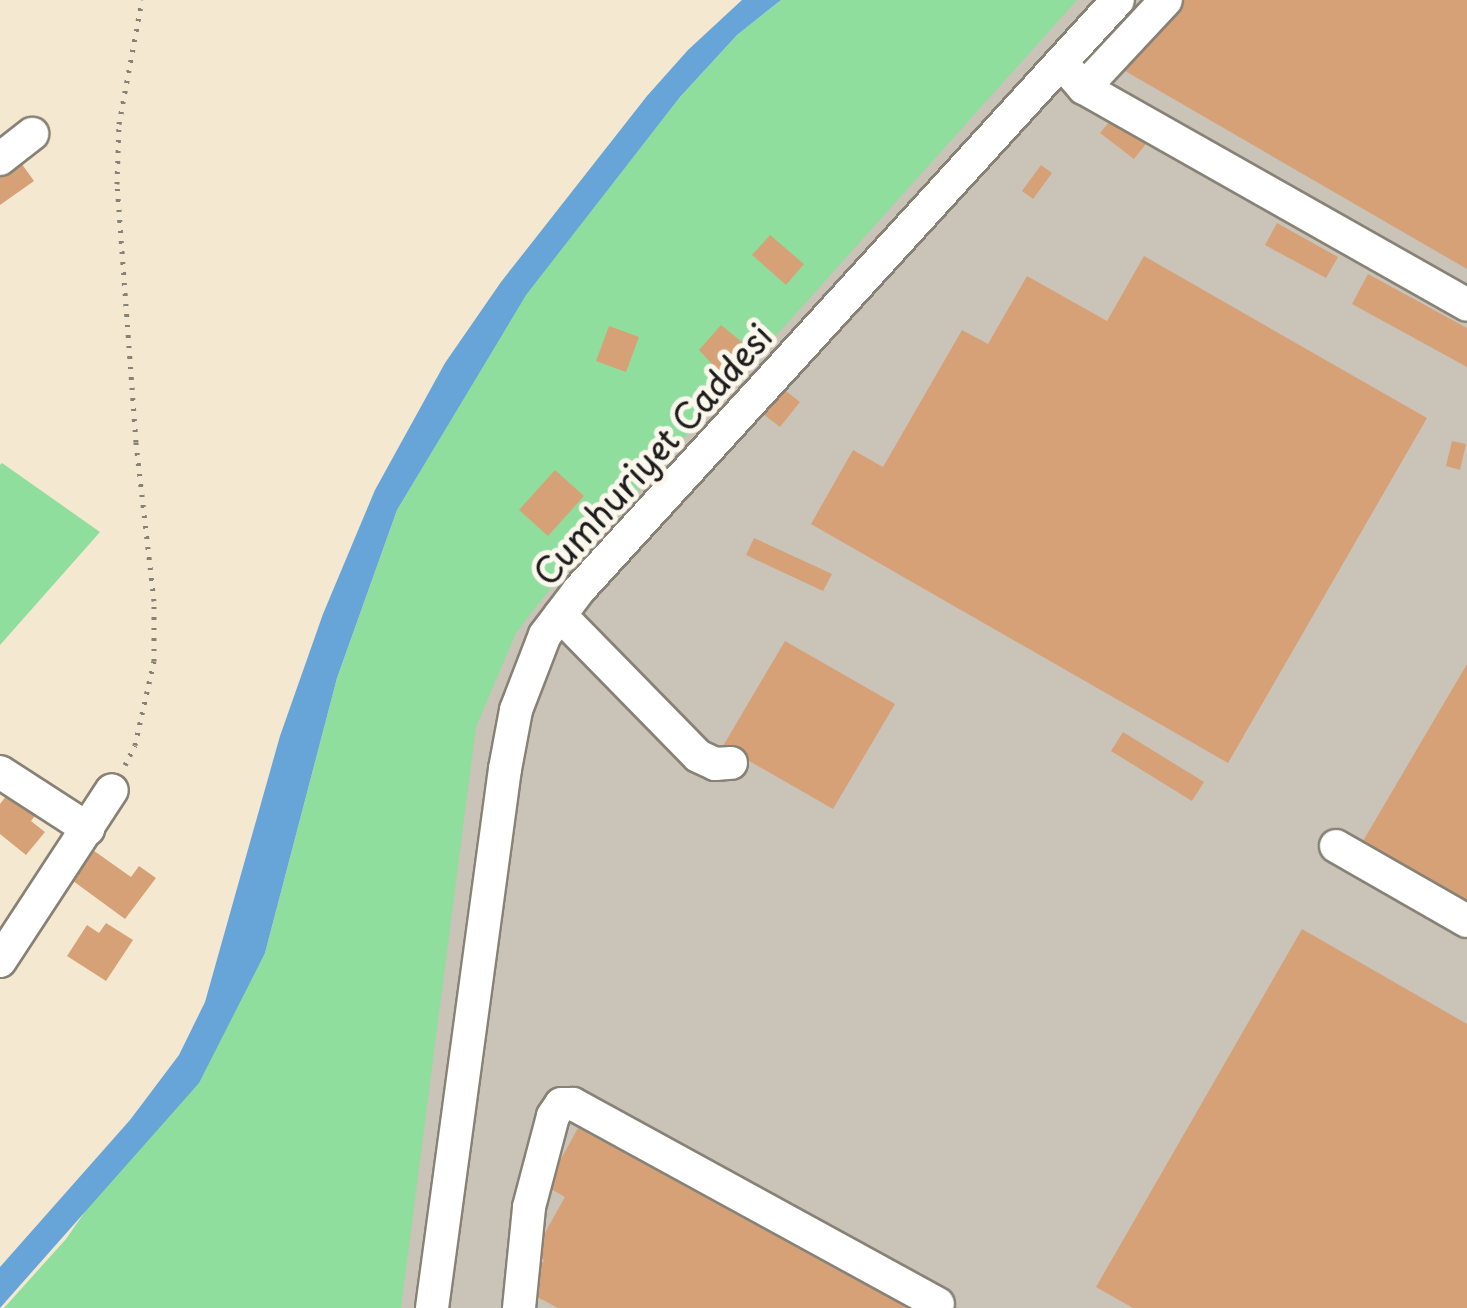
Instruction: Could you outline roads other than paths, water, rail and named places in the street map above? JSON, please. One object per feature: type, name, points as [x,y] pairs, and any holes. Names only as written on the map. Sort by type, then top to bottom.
[{"type":"street","name":"Cumhuriyet Caddesi","points":[[432,1308],[505,769],[530,669],[560,615],[1073,76],[1118,0]]},
{"type":"street","points":[[1166,0],[1073,76],[1467,305]]},
{"type":"street","points":[[0,159],[32,134]]},
{"type":"street","points":[[560,615],[698,756],[714,764],[731,763]]},
{"type":"street","points":[[0,772],[88,829]]},
{"type":"street","points":[[0,961],[112,790]]},
{"type":"street","points":[[1336,846],[1467,921]]},
{"type":"street","points":[[519,1308],[529,1207],[553,1116],[561,1104],[572,1104],[938,1304]]},
{"type":"water","points":[[742,0],[781,0],[737,35],[680,97],[526,295],[397,510],[337,678],[265,953],[199,1083],[0,1308],[0,1267],[130,1120],[179,1055],[205,1002],[280,736],[323,614],[375,490],[445,363],[501,282],[647,96],[688,50]]}]
